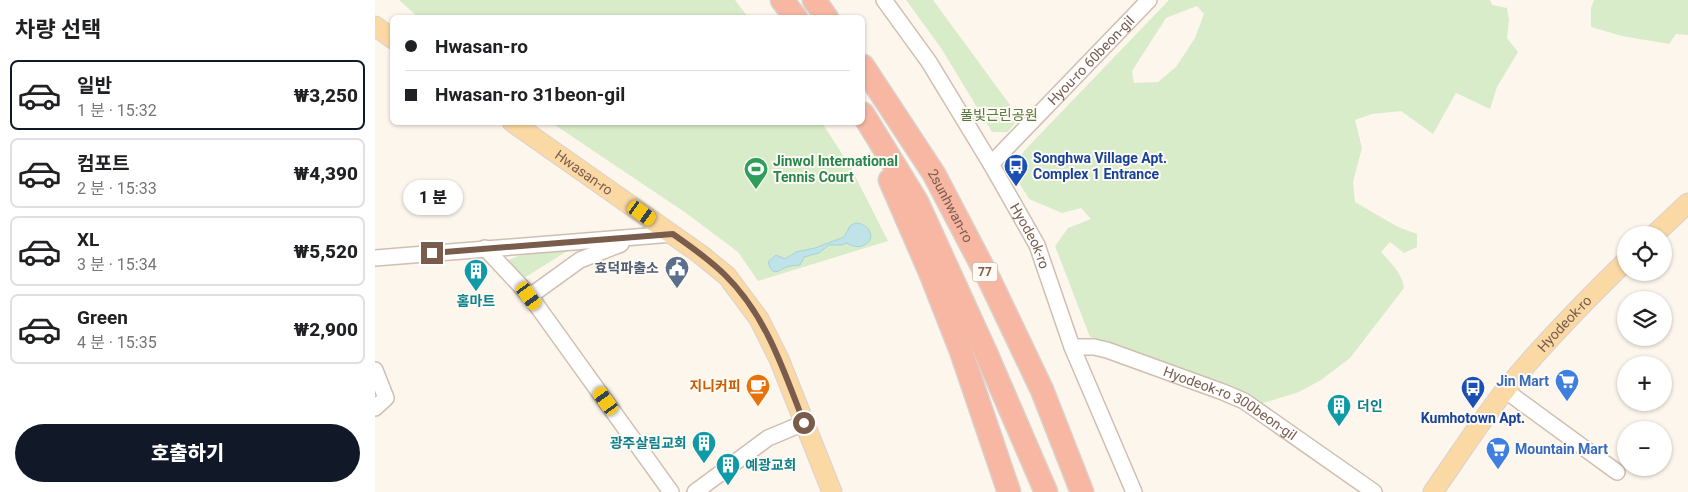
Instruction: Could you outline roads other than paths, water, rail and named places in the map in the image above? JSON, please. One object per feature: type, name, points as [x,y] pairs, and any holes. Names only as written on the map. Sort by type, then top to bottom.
[{"type":"highway","points":[[782,0],[794,15]]},
{"type":"highway","points":[[814,0],[825,15]]},
{"type":"highway","name":"2sunhwan-ro","points":[[865,69],[934,174],[986,273],[1042,390],[1082,492]]},
{"type":"highway","name":"2sunhwan-ro","points":[[865,117],[917,202],[987,353],[1046,492]]},
{"type":"highway","points":[[865,123],[930,272],[961,351],[1009,492]]},
{"type":"highway","points":[[987,353],[1031,492]]},
{"type":"main road","points":[[375,26],[390,37]]},
{"type":"main road","name":"Hwasan-ro","points":[[516,125],[673,234],[727,276],[749,304],[768,336],[833,492]]},
{"type":"main road","points":[[1664,226],[1688,203]]},
{"type":"main road","name":"Hyodeok-ro","points":[[1433,492],[1505,391],[1565,321],[1617,270]]},
{"type":"street","name":"Hyodeok-ro","points":[[884,0],[929,62],[991,164],[1037,245],[1072,347],[1134,492]]},
{"type":"street","name":"Hyou-ro 60beon-gil","points":[[991,164],[1149,0]]},
{"type":"street","points":[[375,258],[673,234]]},
{"type":"street","points":[[529,296],[580,260],[641,237]]},
{"type":"street","points":[[485,248],[529,296],[671,492]]},
{"type":"street","name":"Hyodeok-ro 300beon-gil","points":[[1072,347],[1094,347],[1107,350],[1244,401],[1374,492]]},
{"type":"street","points":[[375,370],[386,398],[375,408]]},
{"type":"street","points":[[1505,391],[1617,472]]},
{"type":"street","points":[[695,492],[768,438],[804,423]]},
{"type":"water","points":[[855,223],[868,229],[871,237],[867,244],[858,247],[846,243],[842,245],[829,245],[819,253],[804,257],[800,265],[789,266],[776,272],[770,267],[768,262],[776,255],[785,259],[796,252],[815,248],[844,237],[850,226]]},
{"type":"place","name":"Songhwa Village Apt. Complex 1 Entrance","points":[[1016,187]]},
{"type":"place","name":"Jinwol International Tennis Court","points":[[756,190]]},
{"type":"place","name":"효덕파출소","points":[[677,289]]},
{"type":"place","name":"홈마트","points":[[476,292]]},
{"type":"place","name":"Jin Mart","points":[[1567,402]]},
{"type":"place","name":"지니커피","points":[[758,407]]},
{"type":"place","name":"Kumhotown Apt.","points":[[1473,409]]},
{"type":"place","name":"더인","points":[[1339,427]]},
{"type":"place","name":"광주살림교회","points":[[704,464]]},
{"type":"place","name":"Mountain Mart","points":[[1498,470]]},
{"type":"place","name":"예광교회","points":[[728,486]]},
{"type":"park label","name":"풀빛근린공원","points":[[999,115]]}]
